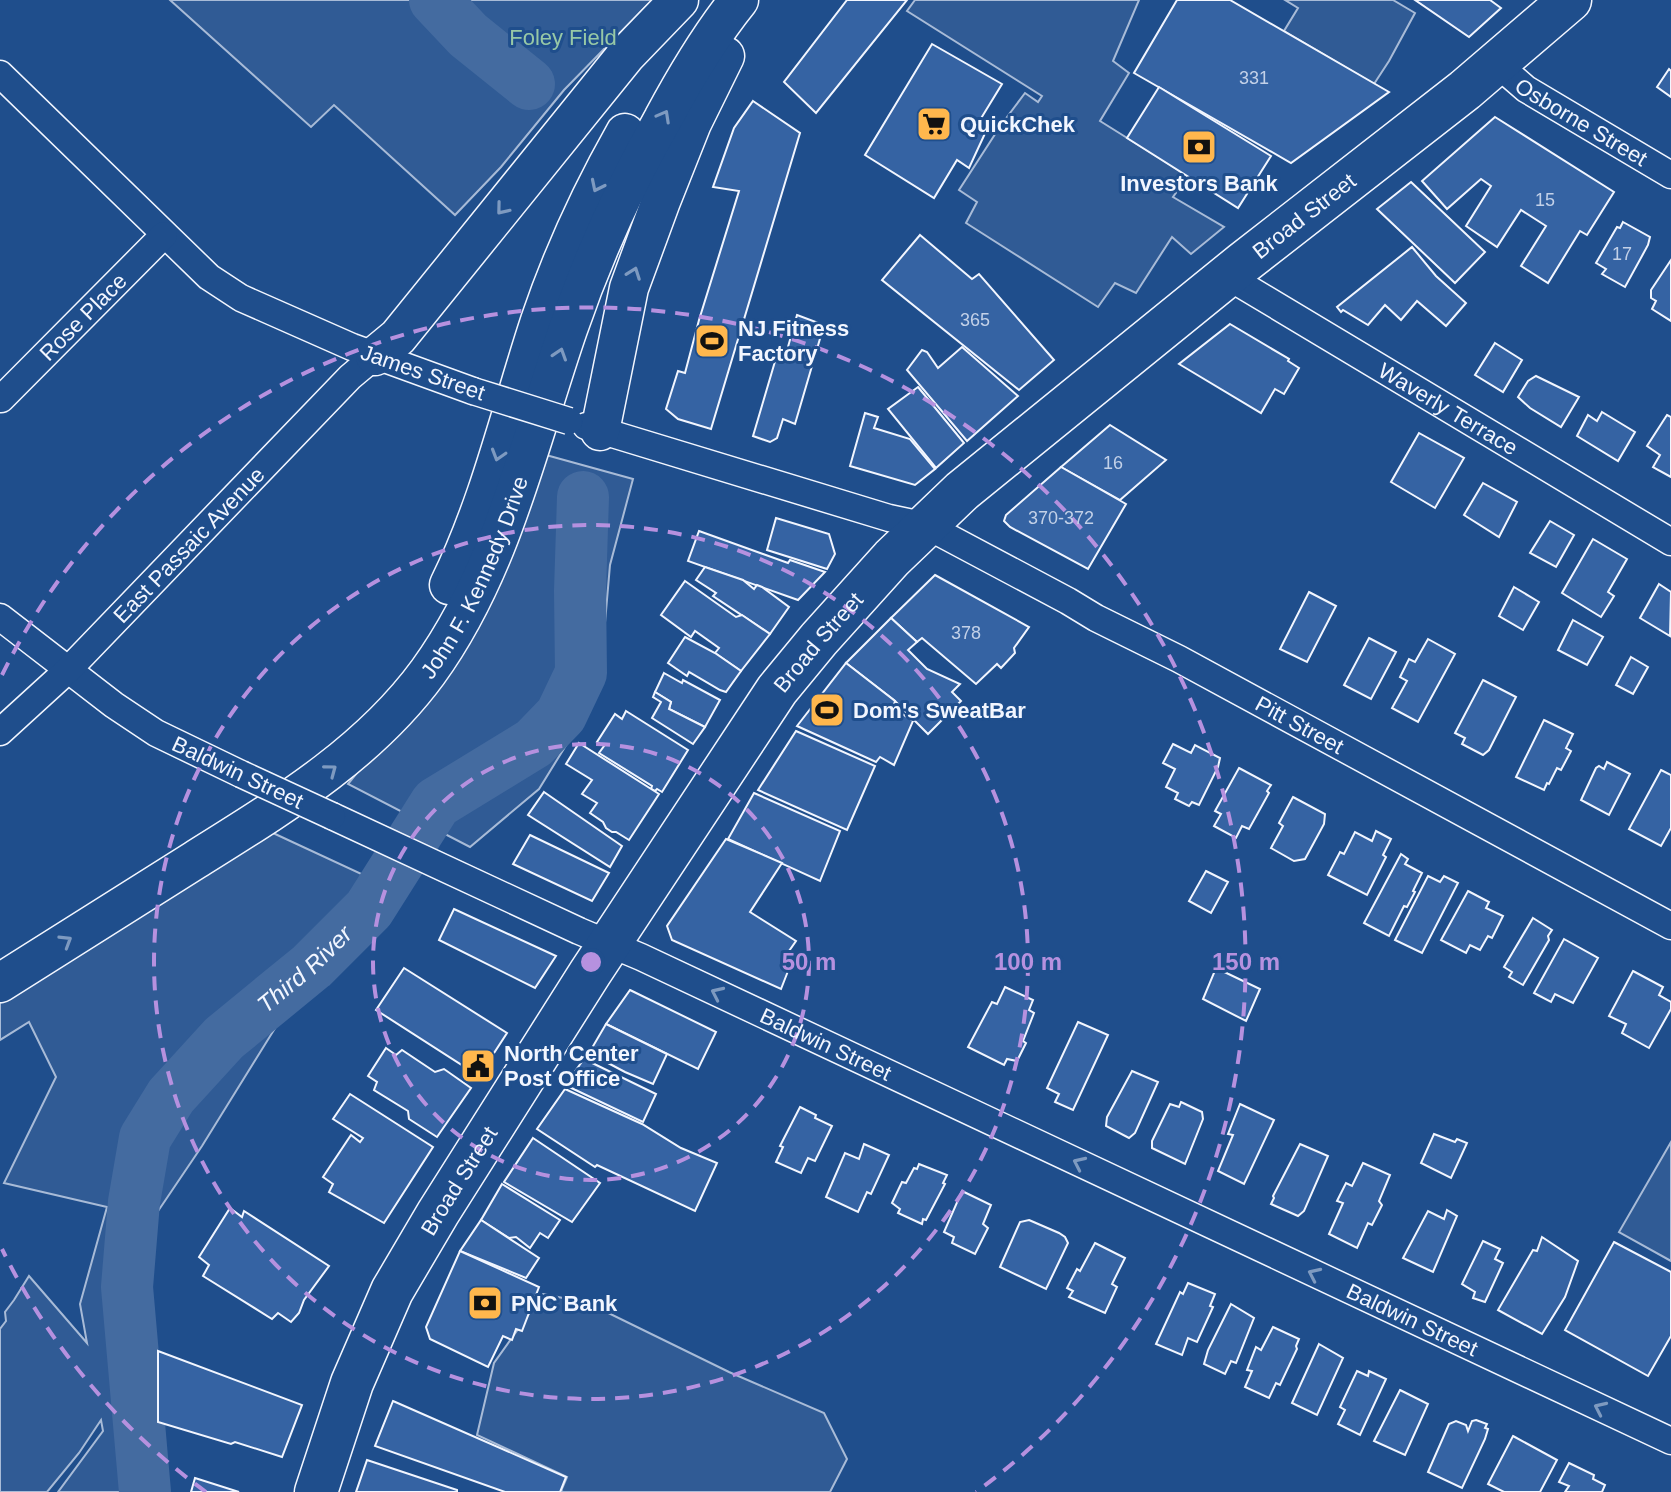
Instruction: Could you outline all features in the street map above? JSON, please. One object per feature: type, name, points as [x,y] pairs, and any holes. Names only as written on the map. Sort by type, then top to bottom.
[{"type":"main road","points":[[375,356],[398,337],[626,55],[679,0]]},
{"type":"main road","name":"John F. Kennedy Drive","points":[[0,952],[256,791],[318,748],[362,709],[407,656],[438,606],[464,554],[541,319],[570,241],[610,159],[654,80],[711,0]]},
{"type":"main road","name":"John F. Kennedy Drive","points":[[0,983],[271,812],[334,768],[381,728],[428,672],[461,619],[488,564],[512,504],[568,328],[633,171],[720,23],[739,0]]},
{"type":"main road","points":[[584,426],[629,288],[692,123],[756,0]]},
{"type":"main road","name":"Broad Street","points":[[316,1492],[352,1383],[392,1291],[453,1188],[609,944],[777,690],[819,639],[892,558],[962,491],[1227,276],[1465,90],[1570,0]]},
{"type":"street","name":"Osborne Street","points":[[1496,63],[1526,89],[1671,175]]},
{"type":"street","name":"James Street","points":[[0,74],[209,277],[241,298],[375,356],[473,391],[889,518],[927,526]]},
{"type":"street","name":"Rose Place","points":[[1,399],[164,235]]},
{"type":"street","name":"Waverly Terrace","points":[[1227,276],[1671,542]]},
{"type":"street","name":"East Passaic Avenue","points":[[0,732],[69,669],[339,388],[375,356]]},
{"type":"street","name":"Pitt Street","points":[[927,526],[1671,926]]},
{"type":"street","name":"Baldwin Street","points":[[0,617],[114,705],[156,733],[1671,1441]]},
{"type":"shaded area","points":[[170,0],[652,0],[564,90],[501,167],[455,215],[334,105],[311,127]]},
{"type":"shaded area","points":[[915,0],[1139,0],[1113,61],[1129,73],[1100,121],[1188,176],[1173,197],[1224,227],[1191,254],[1172,237],[1136,293],[1115,283],[1098,307],[966,223],[977,202],[959,190],[1025,93],[1038,102],[1042,96],[907,11]]},
{"type":"shaded area","points":[[1285,0],[1393,0],[1415,13],[1374,84],[1284,31],[1298,8]]},
{"type":"shaded area","points":[[546,455],[633,479],[610,565],[599,692],[539,789],[470,847],[348,784],[463,641]]},
{"type":"shaded area","points":[[273,833],[396,890],[282,1017],[150,1223],[152,1492],[58,1492],[103,1431],[101,1420],[47,1492],[0,1492],[0,1329],[6,1321],[5,1312],[29,1276],[87,1343],[80,1304],[107,1207],[4,1183],[56,1077],[29,1022],[0,1040],[0,1003]]},
{"type":"shaded area","points":[[1671,1142],[1671,1261],[1619,1232]]},
{"type":"shaded area","points":[[543,1294],[588,1303],[729,1372],[824,1413],[847,1459],[830,1492],[563,1492],[567,1477],[477,1435],[494,1363]]},
{"type":"building","points":[[847,0],[907,0],[816,113],[784,82]]},
{"type":"building","points":[[1177,0],[1230,0],[1389,92],[1291,163],[1134,73]]},
{"type":"building","points":[[1415,0],[1490,0],[1501,8],[1469,37]]},
{"type":"building","name":"QuickChek","points":[[932,44],[1002,84],[980,120],[988,127],[969,168],[957,160],[934,198],[865,155]]},
{"type":"building","points":[[1669,69],[1671,71],[1671,97],[1657,87]]},
{"type":"building","name":"Investors Bank","points":[[1159,87],[1271,156],[1238,208],[1127,138]]},
{"type":"building","points":[[753,101],[800,133],[711,429],[678,419],[666,409],[678,371],[685,373],[739,191],[713,187],[734,128]]},
{"type":"building","points":[[1495,117],[1614,192],[1587,235],[1580,231],[1548,283],[1521,266],[1546,226],[1521,210],[1497,247],[1466,226],[1491,186],[1481,179],[1447,209],[1422,181]]},
{"type":"building","points":[[1411,182],[1485,252],[1455,283],[1377,209]]},
{"type":"building","points":[[1623,222],[1650,237],[1625,287],[1602,274],[1606,269],[1596,263]]},
{"type":"building","points":[[920,235],[972,279],[979,274],[1054,360],[1019,390],[882,280]]},
{"type":"building","points":[[1412,247],[1436,276],[1466,303],[1446,326],[1417,301],[1401,320],[1385,305],[1368,325],[1343,310],[1341,312],[1337,307]]},
{"type":"building","points":[[1671,260],[1671,321],[1652,309],[1656,301],[1651,298],[1651,290]]},
{"type":"building","points":[[797,315],[824,325],[795,424],[783,419],[777,438],[770,442],[753,436],[776,358],[784,361]]},
{"type":"building","points":[[1230,324],[1299,368],[1284,394],[1275,389],[1261,413],[1179,364]]},
{"type":"building","points":[[1495,343],[1522,360],[1503,392],[1475,375]]},
{"type":"building","points":[[962,347],[1018,396],[967,441],[907,370],[922,350],[927,352],[938,368]]},
{"type":"building","points":[[1536,376],[1579,397],[1561,427],[1518,397],[1528,381]]},
{"type":"building","points":[[918,387],[964,443],[936,468],[888,409]]},
{"type":"building","points":[[1602,412],[1635,432],[1618,461],[1577,436],[1588,415],[1597,421]]},
{"type":"building","points":[[865,413],[878,417],[874,428],[910,439],[935,469],[915,485],[850,466]]},
{"type":"building","points":[[1667,415],[1671,417],[1671,477],[1653,467],[1660,455],[1647,446]]},
{"type":"building","points":[[1110,425],[1166,460],[1120,500],[1061,467]]},
{"type":"building","points":[[1419,433],[1464,458],[1435,508],[1391,482]]},
{"type":"building","points":[[1061,467],[1126,504],[1088,569],[1004,521],[1006,515]]},
{"type":"building","points":[[1483,483],[1517,502],[1499,537],[1464,515]]},
{"type":"building","points":[[776,518],[829,534],[835,554],[827,569],[767,550]]},
{"type":"building","points":[[1550,521],[1574,535],[1556,567],[1530,553]]},
{"type":"building","points":[[699,531],[788,563],[790,560],[825,572],[798,600],[688,561]]},
{"type":"building","points":[[1593,539],[1627,559],[1608,592],[1614,596],[1601,617],[1562,593]]},
{"type":"building","points":[[705,567],[743,580],[754,589],[757,585],[762,587],[789,607],[770,634],[713,596],[716,593],[696,580]]},
{"type":"building","points":[[935,575],[1029,627],[1014,648],[1015,653],[1001,668],[997,664],[976,684],[922,638],[917,642],[891,618]]},
{"type":"building","points":[[685,581],[736,617],[742,615],[770,634],[741,671],[715,653],[719,648],[695,631],[691,637],[661,615]]},
{"type":"building","points":[[1659,584],[1671,592],[1670,636],[1640,618]]},
{"type":"building","points":[[1514,587],[1539,602],[1523,630],[1499,616]]},
{"type":"building","points":[[1309,592],[1336,606],[1307,662],[1280,649]]},
{"type":"building","points":[[891,618],[917,642],[908,650],[927,669],[960,684],[952,692],[961,701],[928,734],[895,701],[846,663]]},
{"type":"building","points":[[1573,620],[1603,637],[1587,665],[1558,650]]},
{"type":"building","points":[[685,637],[741,671],[726,692],[689,672],[687,676],[668,663]]},
{"type":"building","points":[[1369,638],[1396,652],[1371,699],[1344,685]]},
{"type":"building","points":[[1428,639],[1455,654],[1418,722],[1392,708],[1407,681],[1400,677],[1409,659],[1415,662]]},
{"type":"building","points":[[1631,657],[1648,667],[1633,694],[1616,685]]},
{"type":"building","points":[[846,663],[895,701],[893,708],[913,721],[894,765],[880,757],[876,762],[797,726]]},
{"type":"building","points":[[664,673],[720,700],[705,727],[669,709],[671,702],[655,692]]},
{"type":"building","points":[[1483,680],[1516,697],[1489,750],[1483,755],[1462,744],[1465,738],[1455,733]]},
{"type":"building","points":[[655,692],[671,702],[669,709],[705,727],[693,744],[652,718],[661,702],[653,697]]},
{"type":"building","points":[[626,711],[688,750],[662,792],[651,789],[652,786],[599,753],[604,746],[597,742],[615,714],[622,719]]},
{"type":"building","points":[[1544,720],[1573,734],[1566,748],[1571,751],[1561,770],[1557,768],[1544,790],[1516,777]]},
{"type":"building","points":[[796,731],[875,766],[847,830],[758,790]]},
{"type":"building","points":[[579,743],[659,794],[629,840],[606,828],[590,813],[597,803],[582,794],[592,780],[566,764]]},
{"type":"building","points":[[1173,744],[1191,753],[1195,745],[1220,758],[1199,805],[1192,802],[1189,806],[1175,799],[1178,793],[1166,787],[1175,769],[1163,763]]},
{"type":"building","points":[[1607,762],[1630,774],[1609,815],[1581,800],[1596,768],[1604,769]]},
{"type":"building","points":[[1239,768],[1271,785],[1249,829],[1242,826],[1236,838],[1214,826],[1221,814],[1215,811]]},
{"type":"building","points":[[1661,770],[1671,775],[1671,828],[1661,846],[1629,829]]},
{"type":"building","points":[[544,792],[622,846],[610,867],[528,815]]},
{"type":"building","points":[[754,793],[840,831],[820,881],[728,839]]},
{"type":"building","points":[[1293,797],[1325,814],[1324,824],[1305,859],[1294,861],[1271,848],[1283,826],[1279,823]]},
{"type":"building","points":[[1376,831],[1391,839],[1383,855],[1386,857],[1367,895],[1328,875],[1355,832],[1372,841]]},
{"type":"building","points":[[530,835],[609,873],[592,901],[513,864]]},
{"type":"building","points":[[726,839],[782,863],[750,912],[796,941],[782,961],[790,966],[781,989],[672,940],[667,926]]},
{"type":"building","points":[[1401,854],[1408,859],[1405,864],[1422,873],[1415,892],[1389,936],[1364,923]]},
{"type":"building","points":[[1206,871],[1228,882],[1211,913],[1189,901]]},
{"type":"building","points":[[1428,876],[1440,882],[1444,876],[1458,883],[1422,953],[1395,940]]},
{"type":"building","points":[[1468,891],[1489,902],[1486,908],[1503,916],[1492,938],[1488,936],[1480,950],[1470,945],[1466,953],[1441,940]]},
{"type":"building","points":[[454,909],[556,956],[535,988],[439,940]]},
{"type":"building","points":[[1533,918],[1552,930],[1523,985],[1509,977],[1512,972],[1504,967]]},
{"type":"building","points":[[1564,939],[1598,958],[1573,1003],[1555,994],[1551,1002],[1534,993]]},
{"type":"building","points":[[404,968],[507,1033],[479,1076],[376,1010]]},
{"type":"building","points":[[1216,968],[1260,989],[1246,1021],[1203,999]]},
{"type":"building","points":[[1633,971],[1663,987],[1659,995],[1671,1002],[1671,1009],[1649,1048],[1622,1033],[1626,1024],[1609,1016]]},
{"type":"building","points":[[1005,987],[1033,1000],[1029,1010],[1034,1013],[1023,1041],[1026,1043],[1017,1061],[1007,1059],[1004,1065],[968,1047],[992,1002],[997,1004]]},
{"type":"building","points":[[630,990],[716,1032],[698,1069],[606,1024]]},
{"type":"building","points":[[1078,1022],[1108,1035],[1073,1110],[1055,1102],[1059,1094],[1047,1088]]},
{"type":"building","points":[[606,1024],[667,1054],[653,1084],[589,1053]]},
{"type":"building","points":[[386,1048],[396,1055],[402,1050],[435,1072],[444,1069],[471,1088],[437,1137],[409,1119],[408,1111],[374,1090],[377,1082],[368,1076]]},
{"type":"building","points":[[584,1059],[656,1094],[643,1122],[565,1085]]},
{"type":"building","points":[[1132,1071],[1158,1082],[1135,1133],[1129,1138],[1106,1126],[1107,1117]]},
{"type":"building","points":[[565,1089],[717,1163],[695,1211],[597,1165],[595,1167],[537,1129]]},
{"type":"building","points":[[350,1094],[433,1147],[384,1223],[329,1192],[333,1184],[323,1177],[351,1135],[360,1142],[363,1138],[333,1119]]},
{"type":"building","points":[[1181,1102],[1202,1112],[1203,1119],[1185,1164],[1152,1148],[1152,1141],[1170,1104],[1179,1107]]},
{"type":"building","points":[[1240,1104],[1274,1120],[1244,1184],[1218,1171],[1233,1135],[1228,1134]]},
{"type":"building","points":[[800,1107],[832,1126],[815,1161],[808,1158],[801,1173],[776,1162],[783,1147],[780,1146]]},
{"type":"building","points":[[1434,1134],[1467,1143],[1451,1178],[1421,1163]]},
{"type":"building","points":[[533,1138],[600,1183],[572,1222],[504,1182]]},
{"type":"building","points":[[864,1144],[889,1155],[871,1194],[867,1192],[858,1212],[826,1197],[845,1153],[859,1159]]},
{"type":"building","points":[[1300,1144],[1328,1156],[1304,1211],[1298,1216],[1271,1204]]},
{"type":"building","points":[[1363,1163],[1390,1175],[1379,1201],[1382,1205],[1372,1225],[1368,1223],[1357,1248],[1329,1234],[1343,1203],[1337,1201],[1346,1183],[1352,1186]]},
{"type":"building","points":[[919,1164],[947,1175],[922,1224],[898,1213],[900,1209],[892,1203],[902,1182],[906,1183]]},
{"type":"building","points":[[502,1184],[560,1220],[548,1238],[540,1233],[530,1248],[516,1237],[509,1238],[481,1220]]},
{"type":"building","points":[[962,1191],[991,1205],[983,1224],[988,1228],[975,1254],[952,1243],[954,1237],[944,1232]]},
{"type":"building","points":[[230,1208],[242,1217],[244,1211],[329,1266],[291,1322],[278,1313],[272,1319],[203,1276],[209,1265],[199,1257]]},
{"type":"building","points":[[1447,1210],[1457,1216],[1433,1272],[1403,1258],[1428,1211],[1444,1219]]},
{"type":"building","points":[[481,1220],[539,1258],[526,1278],[460,1251]]},
{"type":"building","points":[[1029,1220],[1059,1233],[1068,1243],[1046,1289],[1000,1267],[1020,1222]]},
{"type":"building","points":[[1542,1237],[1578,1261],[1565,1297],[1542,1334],[1498,1310],[1533,1250],[1537,1251]]},
{"type":"building","points":[[1483,1241],[1500,1249],[1495,1259],[1503,1263],[1485,1302],[1473,1298],[1475,1292],[1462,1284]]},
{"type":"building","points":[[1614,1242],[1671,1272],[1671,1336],[1648,1376],[1565,1330]]},
{"type":"building","points":[[1095,1243],[1125,1258],[1112,1284],[1117,1287],[1105,1313],[1069,1297],[1073,1291],[1067,1288]]},
{"type":"building","name":"PNC Bank","points":[[460,1251],[539,1287],[522,1331],[516,1329],[512,1340],[503,1336],[488,1367],[430,1339],[426,1327]]},
{"type":"building","points":[[1188,1283],[1215,1294],[1210,1306],[1213,1307],[1197,1342],[1188,1338],[1182,1355],[1156,1344],[1180,1292],[1183,1294]]},
{"type":"building","points":[[1231,1304],[1254,1318],[1236,1363],[1231,1361],[1225,1374],[1204,1364]]},
{"type":"building","points":[[1273,1327],[1299,1339],[1280,1385],[1276,1383],[1269,1398],[1245,1387],[1252,1371],[1247,1370],[1256,1347],[1261,1350]]},
{"type":"building","points":[[1319,1344],[1343,1358],[1317,1415],[1292,1403]]},
{"type":"building","points":[[158,1351],[302,1405],[282,1457],[158,1422]]},
{"type":"building","points":[[1357,1371],[1368,1376],[1369,1371],[1386,1379],[1360,1435],[1338,1424],[1345,1410],[1340,1407]]},
{"type":"building","points":[[1400,1390],[1428,1404],[1405,1455],[1374,1441]]},
{"type":"building","points":[[393,1401],[566,1477],[560,1492],[505,1492],[375,1446]]},
{"type":"building","points":[[1456,1421],[1466,1425],[1468,1431],[1472,1421],[1487,1424],[1485,1428],[1488,1429],[1462,1488],[1428,1472],[1449,1424]]},
{"type":"building","points":[[1513,1436],[1557,1460],[1540,1492],[1504,1492],[1488,1484]]},
{"type":"building","points":[[367,1460],[457,1490],[457,1492],[356,1492]]},
{"type":"building","points":[[1569,1463],[1594,1475],[1593,1479],[1605,1485],[1602,1492],[1565,1492],[1569,1486],[1559,1482]]},
{"type":"building","points":[[195,1478],[239,1492],[191,1492]]},
{"type":"waterway","name":"Third River","points":[[435,0],[468,35],[529,84]]},
{"type":"waterway","name":"Third River","points":[[145,1492],[127,1287],[134,1202],[145,1138],[171,1096],[224,1038],[312,966],[369,909],[436,803],[534,743],[561,715],[581,673],[583,497]]},
{"type":"place","name":"QuickChek","points":[[934,124]]},
{"type":"place","name":"Investors Bank","points":[[1199,147]]},
{"type":"place","name":"NJ Fitness Factory","points":[[712,341]]},
{"type":"place","name":"Dom's SweatBar","points":[[827,710]]},
{"type":"place","name":"North Center Post Office","points":[[478,1066]]},
{"type":"place","name":"PNC Bank","points":[[485,1303]]},
{"type":"park label","name":"Foley Field","points":[[563,37]]}]
